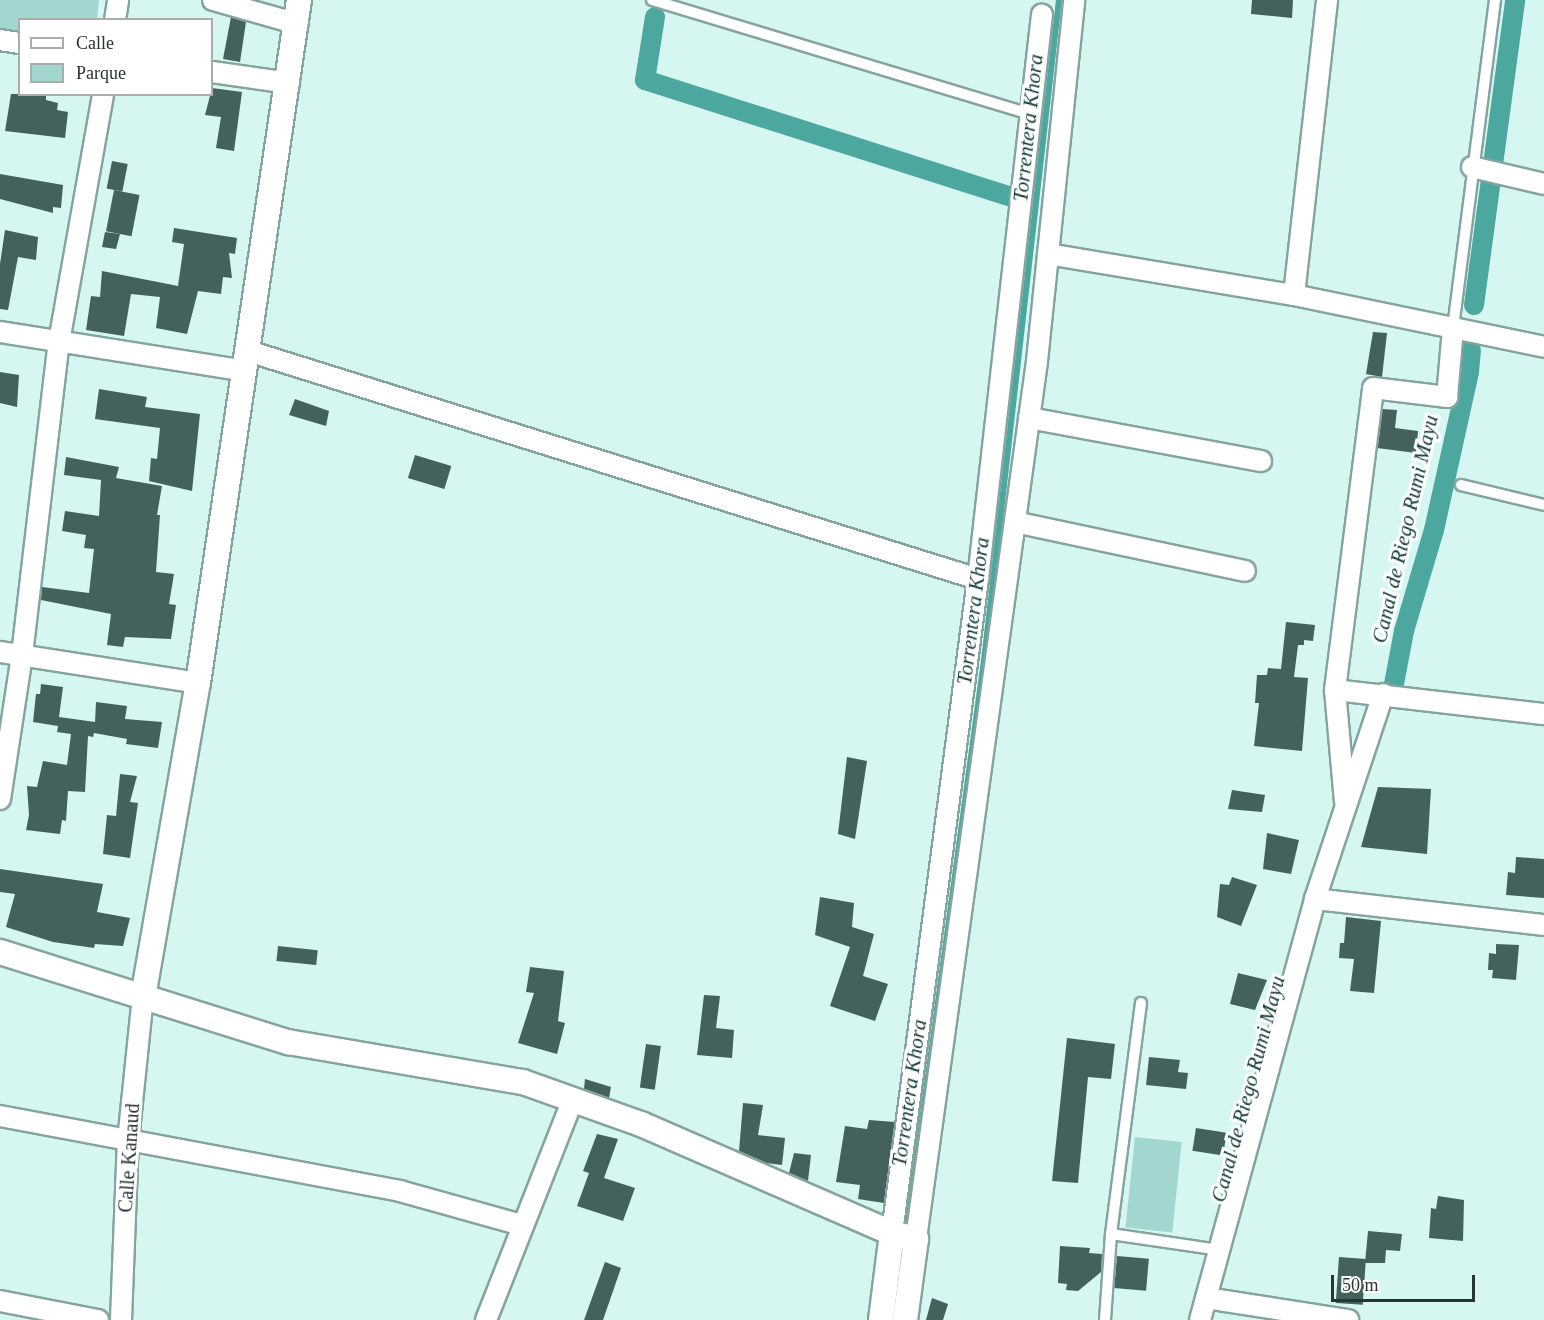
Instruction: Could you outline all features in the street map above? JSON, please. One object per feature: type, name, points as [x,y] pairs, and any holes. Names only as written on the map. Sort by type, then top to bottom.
[{"type":"street","points":[[115,18],[118,0]]},
{"type":"street","points":[[213,0],[298,24]]},
{"type":"street","points":[[142,997],[198,683],[298,24],[299,0]]},
{"type":"street","points":[[905,1320],[1029,418],[1074,0]]},
{"type":"street","points":[[1294,296],[1327,0]]},
{"type":"street","points":[[881,1320],[978,579],[1029,114],[1043,7]]},
{"type":"street","points":[[0,40],[18,43]]},
{"type":"street","points":[[213,72],[289,83]]},
{"type":"street","points":[[0,800],[22,655],[59,342],[103,96]]},
{"type":"street","points":[[1473,167],[1544,184]]},
{"type":"street","points":[[1047,254],[1294,296],[1544,347]]},
{"type":"street","points":[[1346,810],[1335,690],[1373,388],[1446,397],[1453,328]]},
{"type":"street","points":[[0,332],[59,342],[247,361],[978,579]]},
{"type":"street","points":[[1029,418],[1261,461]]},
{"type":"street","points":[[1015,522],[1245,571]]},
{"type":"street","points":[[0,652],[198,683]]},
{"type":"street","points":[[1335,690],[1544,714]]},
{"type":"street","points":[[1200,1320],[1315,899],[1383,694]]},
{"type":"street","points":[[1315,899],[1544,925]]},
{"type":"street","points":[[0,952],[288,1042],[523,1082],[641,1124],[892,1233],[916,1239]]},
{"type":"street","name":"Calle Kanaud","points":[[121,1320],[128,1141],[142,997]]},
{"type":"street","points":[[486,1320],[573,1100]]},
{"type":"street","points":[[0,1116],[400,1191],[522,1225]]},
{"type":"street","points":[[1206,1298],[1348,1320]]},
{"type":"street","points":[[0,1301],[98,1320]]},
{"type":"lane","points":[[652,0],[1029,114]]},
{"type":"lane","points":[[1453,328],[1495,0]]},
{"type":"lane","points":[[1461,486],[1544,505]]},
{"type":"lane","points":[[1105,1320],[1111,1234],[1142,1003]]},
{"type":"lane","points":[[1111,1234],[1219,1250]]},
{"type":"green space","points":[[0,0],[99,0],[97,18],[18,18],[18,36],[0,34]]},
{"type":"green space","points":[[1135,1137],[1182,1142],[1172,1232],[1125,1228]]},
{"type":"building","points":[[1252,0],[1293,0],[1292,18],[1251,14]]},
{"type":"building","points":[[231,17],[246,22],[240,62],[223,59]]},
{"type":"building","points":[[213,88],[242,92],[234,151],[216,148],[221,117],[205,115],[210,96],[213,96]]},
{"type":"building","points":[[11,94],[46,96],[46,100],[58,103],[57,110],[68,112],[65,138],[5,131]]},
{"type":"building","points":[[112,161],[128,164],[122,192],[107,188]]},
{"type":"building","points":[[0,174],[63,185],[61,208],[53,207],[53,213],[0,199]]},
{"type":"building","points":[[114,190],[140,195],[132,236],[106,231]]},
{"type":"building","points":[[174,228],[237,238],[235,254],[229,253],[232,278],[223,277],[221,294],[198,291],[187,334],[156,328],[160,297],[131,294],[124,336],[86,330],[91,296],[100,297],[102,271],[178,286],[184,244],[172,242]]},
{"type":"building","points":[[5,230],[38,237],[36,260],[18,257],[8,310],[0,309],[0,264]]},
{"type":"building","points":[[105,232],[120,234],[116,249],[102,247]]},
{"type":"building","points":[[1373,332],[1387,333],[1382,377],[1366,374]]},
{"type":"building","points":[[0,372],[19,375],[17,407],[0,403]]},
{"type":"building","points":[[99,389],[147,397],[145,407],[200,414],[192,491],[149,481],[151,458],[157,459],[160,428],[95,419]]},
{"type":"building","points":[[295,399],[329,411],[326,426],[289,415]]},
{"type":"building","points":[[1382,409],[1397,410],[1395,428],[1418,431],[1416,453],[1377,448]]},
{"type":"building","points":[[415,455],[451,466],[444,489],[408,478]]},
{"type":"building","points":[[66,457],[119,467],[116,478],[162,486],[157,515],[160,515],[156,572],[174,574],[169,604],[176,605],[171,639],[125,637],[123,647],[107,645],[111,614],[41,600],[42,587],[89,593],[94,549],[84,548],[86,535],[62,531],[65,511],[99,516],[101,480],[64,475]]},
{"type":"building","points":[[1286,622],[1315,625],[1313,641],[1304,640],[1304,645],[1298,645],[1294,677],[1308,678],[1302,751],[1254,746],[1259,703],[1255,703],[1257,675],[1267,675],[1268,668],[1281,669]]},
{"type":"building","points":[[41,684],[63,687],[59,717],[95,722],[96,702],[127,706],[125,719],[162,722],[158,748],[126,744],[127,739],[94,733],[93,737],[88,736],[85,792],[68,791],[66,821],[62,820],[60,834],[26,830],[29,815],[27,786],[37,787],[43,761],[67,765],[71,734],[57,732],[58,726],[33,722],[36,694],[40,694]]},
{"type":"building","points":[[847,757],[867,761],[855,839],[838,834]]},
{"type":"building","points":[[120,774],[137,776],[130,802],[138,803],[130,858],[103,854],[107,815],[116,816]]},
{"type":"building","points":[[1378,787],[1431,789],[1427,854],[1361,847]]},
{"type":"building","points":[[1232,790],[1265,795],[1262,812],[1228,809]]},
{"type":"building","points":[[1267,833],[1299,840],[1291,874],[1263,869]]},
{"type":"building","points":[[1516,857],[1544,859],[1544,898],[1506,895],[1508,872],[1515,873]]},
{"type":"building","points":[[0,869],[103,884],[97,912],[130,918],[123,946],[95,944],[94,948],[53,942],[6,927],[15,894],[0,892]]},
{"type":"building","points":[[1232,877],[1257,885],[1241,926],[1217,917],[1220,884],[1229,885]]},
{"type":"building","points":[[820,897],[854,903],[852,927],[874,934],[863,976],[888,984],[875,1021],[830,1006],[850,947],[815,935]]},
{"type":"building","points":[[1346,917],[1381,921],[1374,993],[1350,991],[1354,959],[1339,958],[1340,943],[1344,943]]},
{"type":"building","points":[[1496,944],[1519,945],[1516,980],[1492,978],[1493,970],[1488,970],[1489,953],[1496,954]]},
{"type":"building","points":[[278,946],[318,950],[316,965],[276,961]]},
{"type":"building","points":[[530,967],[564,971],[558,1021],[565,1023],[557,1054],[518,1043],[534,993],[526,992]]},
{"type":"building","points":[[1238,973],[1267,980],[1255,1010],[1230,1004]]},
{"type":"building","points":[[704,995],[720,996],[716,1028],[734,1030],[732,1058],[697,1055]]},
{"type":"building","points":[[1067,1038],[1115,1044],[1111,1079],[1088,1077],[1078,1183],[1052,1181]]},
{"type":"building","points":[[646,1044],[661,1046],[655,1090],[640,1088]]},
{"type":"building","points":[[1149,1057],[1180,1060],[1178,1072],[1188,1073],[1186,1089],[1146,1085]]},
{"type":"building","points":[[585,1079],[611,1087],[609,1098],[584,1089]]},
{"type":"building","points":[[743,1103],[763,1105],[758,1135],[785,1138],[782,1165],[766,1163],[739,1151]]},
{"type":"building","points":[[869,1120],[895,1122],[884,1203],[858,1199],[860,1185],[836,1182],[845,1126],[867,1129]]},
{"type":"building","points":[[1196,1128],[1227,1133],[1223,1156],[1192,1151]]},
{"type":"building","points":[[597,1134],[618,1139],[604,1178],[635,1188],[623,1221],[577,1206],[589,1173],[583,1171]]},
{"type":"building","points":[[794,1153],[811,1155],[808,1181],[789,1173]]},
{"type":"building","points":[[1438,1196],[1464,1200],[1463,1241],[1429,1238],[1431,1208],[1436,1209]]},
{"type":"building","points":[[1368,1231],[1402,1234],[1400,1251],[1386,1250],[1385,1263],[1365,1263]]},
{"type":"building","points":[[1060,1246],[1090,1248],[1089,1253],[1102,1254],[1101,1272],[1078,1291],[1066,1290],[1067,1284],[1058,1283]]},
{"type":"building","points":[[1117,1256],[1149,1259],[1146,1291],[1114,1288]]},
{"type":"building","points":[[1339,1257],[1366,1259],[1363,1305],[1336,1303]]},
{"type":"building","points":[[605,1262],[621,1268],[603,1320],[584,1320]]},
{"type":"building","points":[[932,1298],[948,1304],[943,1320],[926,1320]]},
{"type":"waterway","name":"Torrentera Khora","points":[[908,1225],[984,661],[1059,0]]},
{"type":"waterway","name":"Canal de Riego Rumi Mayu","points":[[1474,305],[1515,0]]},
{"type":"waterway","points":[[655,17],[645,80],[1015,198]]},
{"type":"waterway","name":"Canal de Riego Rumi Mayu","points":[[1394,684],[1404,631],[1434,530],[1469,372],[1471,350]]}]
